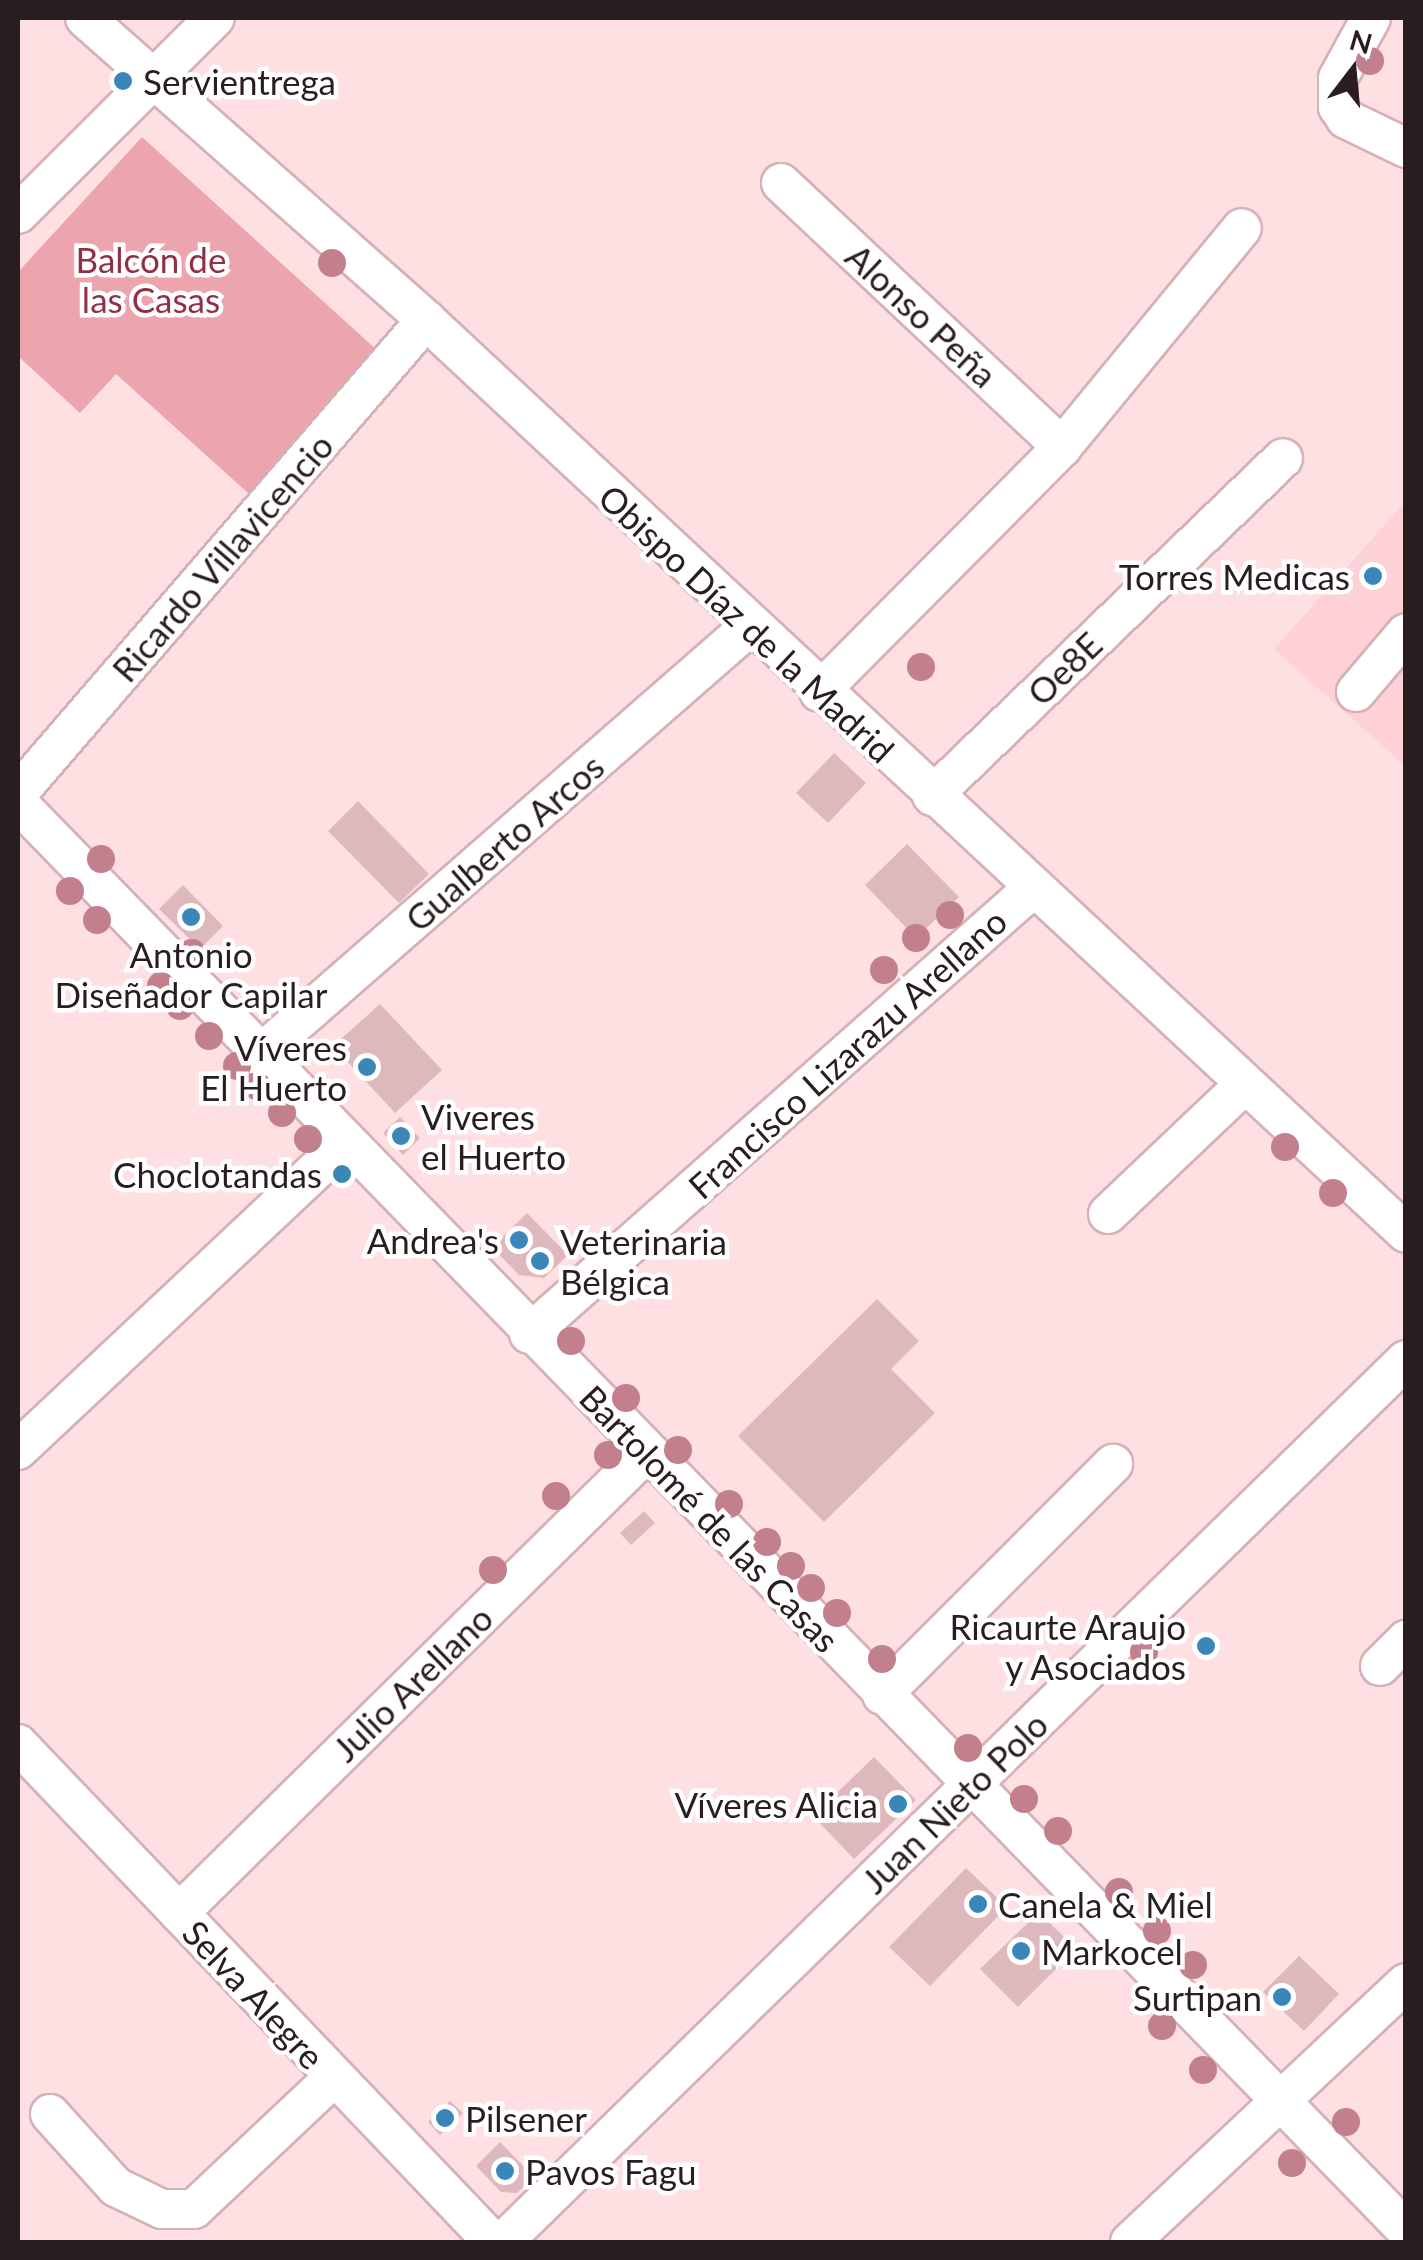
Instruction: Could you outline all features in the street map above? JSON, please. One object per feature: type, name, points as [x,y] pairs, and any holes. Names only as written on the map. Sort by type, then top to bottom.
[{"type":"street","name":"Obispo Díaz de la Madrid","points":[[84,18],[426,320],[748,628],[1406,1233]]},
{"type":"street","points":[[18,214],[214,18]]},
{"type":"street","points":[[1371,18],[1338,78],[1338,108],[1346,119],[1406,148]]},
{"type":"street","name":"Alonso Peña","points":[[781,184],[1062,447]]},
{"type":"street","points":[[819,692],[1062,447],[1242,228]]},
{"type":"street","name":"Ricardo Villavicencio","points":[[22,813],[426,320]]},
{"type":"street","name":"Oe8E","points":[[932,796],[1282,458]]},
{"type":"street","name":"Gualberto Arcos","points":[[258,1056],[748,628]]},
{"type":"street","points":[[1356,692],[1406,633]]},
{"type":"street","name":"Bartolomé de las Casas","points":[[22,813],[1406,2230]]},
{"type":"street","name":"Francisco Lizarazu Arellano","points":[[529,1334],[1031,890]]},
{"type":"street","points":[[1108,1214],[1244,1085]]},
{"type":"street","points":[[18,1450],[344,1144]]},
{"type":"street","name":"Juan Nieto Polo","points":[[491,2241],[971,1785],[1406,1360]]},
{"type":"street","name":"Julio Arellano","points":[[178,1913],[646,1453]]},
{"type":"street","points":[[882,1695],[1113,1464]]},
{"type":"street","name":"Selva Alegre","points":[[18,1744],[491,2241]]},
{"type":"street","points":[[1130,2242],[1406,1983]]},
{"type":"street","points":[[50,2114],[116,2187],[140,2203],[194,2210],[333,2078]]},
{"type":"shaded area","name":"Torres Medicas","points":[[1405,502],[1405,766],[1274,649]]},
{"type":"green space","name":"Balcón de las Casas","points":[[142,137],[378,351],[248,493],[116,374],[80,413],[18,356],[18,272]]},
{"type":"building","points":[[834,753],[866,783],[828,823],[796,793]]},
{"type":"building","points":[[358,801],[429,874],[399,903],[328,831]]},
{"type":"building","points":[[907,844],[959,897],[916,938],[865,885]]},
{"type":"building","name":"Antonio Diseñador Capilar","points":[[183,885],[223,926],[200,949],[159,909]]},
{"type":"building","points":[[380,1004],[442,1070],[395,1113],[333,1046]]},
{"type":"building","name":"Viveres el Huerto","points":[[400,1117],[420,1138],[403,1155],[383,1133]]},
{"type":"building","points":[[527,1213],[568,1255],[544,1278],[519,1275],[492,1247]]},
{"type":"building","points":[[877,1299],[919,1341],[891,1369],[935,1413],[824,1522],[738,1436]]},
{"type":"building","points":[[644,1511],[655,1523],[631,1545],[620,1533]]},
{"type":"building","points":[[874,1757],[916,1800],[854,1859],[813,1816]]},
{"type":"building","points":[[966,1868],[1007,1907],[930,1986],[889,1947]]},
{"type":"building","points":[[1039,1912],[1076,1949],[1018,2007],[980,1969]]},
{"type":"building","points":[[1299,1956],[1339,1994],[1304,2031],[1263,1992]]},
{"type":"building","name":"Pilsener","points":[[450,2101],[463,2113],[440,2135],[428,2122]]},
{"type":"building","name":"Pavos Fagu","points":[[500,2142],[534,2177],[517,2193],[501,2192],[476,2166]]},
{"type":"place","name":"Servientrega","points":[[123,81]]},
{"type":"place","name":"Torres Medicas","points":[[1373,576]]},
{"type":"place","name":"Antonio Diseñador Capilar","points":[[191,917]]},
{"type":"place","name":"Víveres El Huerto","points":[[367,1067]]},
{"type":"place","name":"Viveres el Huerto","points":[[401,1136]]},
{"type":"place","name":"Choclotandas","points":[[342,1174]]},
{"type":"place","name":"Andrea's","points":[[519,1240]]},
{"type":"place","name":"Veterinaria Bélgica","points":[[540,1261]]},
{"type":"place","name":"Ricaurte Araujo y Asociados","points":[[1206,1646]]},
{"type":"place","name":"Víveres Alicia","points":[[898,1804]]},
{"type":"place","name":"Canela & Miel","points":[[978,1904]]},
{"type":"place","name":"Markocel","points":[[1021,1951]]},
{"type":"place","name":"Surtipan","points":[[1282,1997]]},
{"type":"place","name":"Pilsener","points":[[445,2118]]},
{"type":"place","name":"Pavos Fagu","points":[[505,2171]]}]
